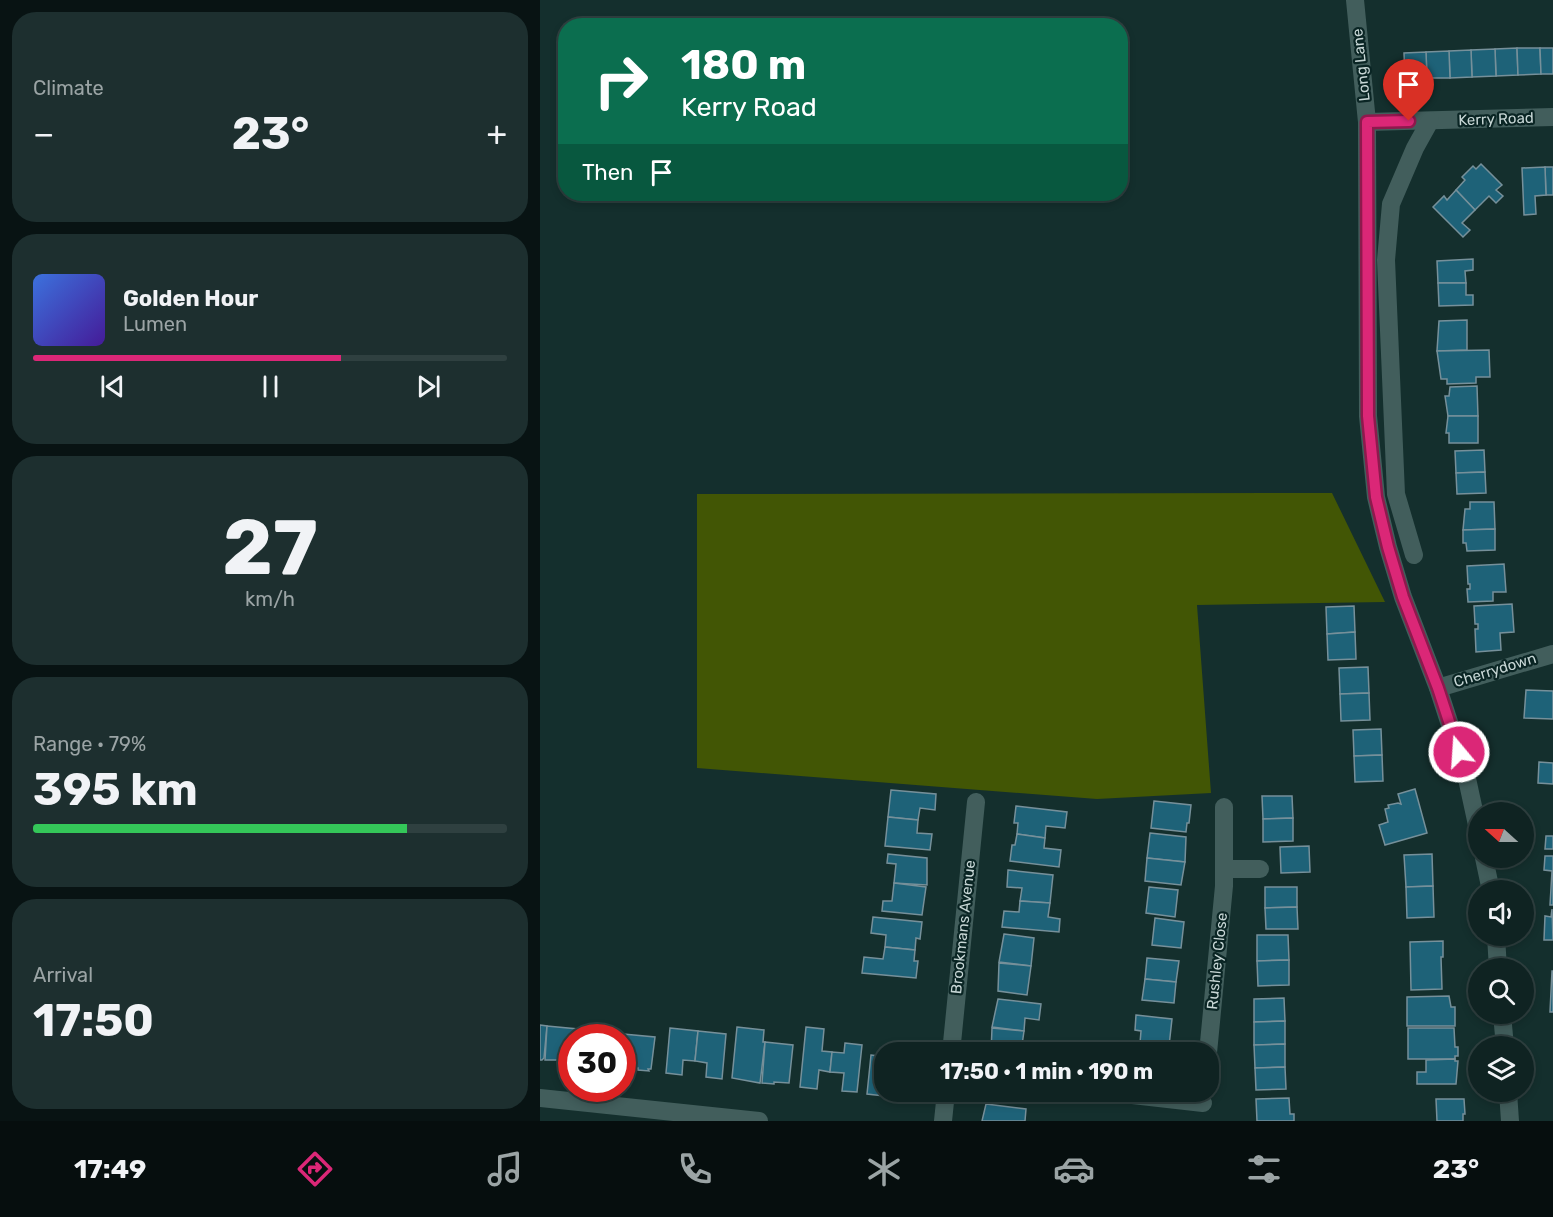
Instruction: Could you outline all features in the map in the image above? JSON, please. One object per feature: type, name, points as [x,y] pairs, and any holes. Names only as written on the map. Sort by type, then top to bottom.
[{"type":"street","name":"Long Lane","points":[[1355,0],[1367,122],[1368,416],[1376,497],[1403,597],[1438,688],[1466,774],[1472,802]]},
{"type":"street","name":"Kerry Road","points":[[1367,122],[1553,117]]},
{"type":"street","points":[[1414,555],[1396,494],[1386,260],[1391,204],[1415,148],[1430,121]]},
{"type":"street","points":[[1366,260],[1386,260]]},
{"type":"street","points":[[1367,325],[1388,324]]},
{"type":"street","points":[[1376,497],[1396,494]]},
{"type":"street","name":"Cherrydown","points":[[1438,688],[1553,654]]},
{"type":"street","name":"Brookmans Avenue","points":[[952,1042],[976,802]]},
{"type":"street","name":"Rushley Close","points":[[1209,1042],[1223,903],[1224,807]]},
{"type":"street","points":[[1224,869],[1260,869]]},
{"type":"street","points":[[540,1098],[759,1121]]},
{"type":"street","points":[[943,1121],[945,1102]]},
{"type":"street","points":[[1181,1102],[1203,1105]]},
{"type":"street","points":[[1509,1102],[1510,1121]]},
{"type":"green space","points":[[1332,493],[1385,602],[1197,605],[1211,793],[1097,799],[697,768],[697,494]]},
{"type":"building","points":[[1517,48],[1518,75],[1496,76],[1495,49]]},
{"type":"building","points":[[1517,48],[1540,48],[1541,74],[1518,75]]},
{"type":"building","points":[[1540,48],[1553,48],[1553,74],[1541,74]]},
{"type":"building","points":[[1495,49],[1496,76],[1472,77],[1471,50]]},
{"type":"building","points":[[1471,50],[1472,77],[1450,78],[1449,51]]},
{"type":"building","points":[[1449,51],[1450,78],[1427,78],[1426,52]]},
{"type":"building","points":[[1426,52],[1427,78],[1405,79],[1404,53]]},
{"type":"building","points":[[1481,164],[1502,185],[1496,190],[1503,196],[1496,203],[1489,196],[1475,210],[1456,190],[1465,180],[1462,177],[1473,166],[1476,169]]},
{"type":"building","points":[[1545,167],[1553,167],[1553,195],[1546,195]]},
{"type":"building","points":[[1545,167],[1546,195],[1535,196],[1536,214],[1524,215],[1522,168]]},
{"type":"building","points":[[1456,190],[1475,210],[1462,223],[1470,230],[1463,237],[1433,207],[1444,196],[1447,200]]},
{"type":"building","points":[[1473,259],[1473,270],[1465,271],[1466,283],[1438,283],[1437,261]]},
{"type":"building","points":[[1438,283],[1466,283],[1466,295],[1473,295],[1473,305],[1439,306]]},
{"type":"building","points":[[1467,320],[1467,350],[1437,351],[1439,321]]},
{"type":"building","points":[[1489,350],[1490,377],[1476,377],[1476,383],[1447,384],[1447,379],[1441,379],[1437,351]]},
{"type":"building","points":[[1477,386],[1478,416],[1448,416],[1445,396],[1449,396],[1450,387]]},
{"type":"building","points":[[1448,416],[1478,416],[1478,443],[1449,443],[1449,433],[1446,433]]},
{"type":"building","points":[[1484,450],[1485,472],[1456,473],[1455,451]]},
{"type":"building","points":[[1485,472],[1486,493],[1457,494],[1456,473]]},
{"type":"building","points":[[1470,502],[1494,502],[1495,529],[1463,530],[1465,509],[1470,509]]},
{"type":"building","points":[[1495,529],[1495,550],[1467,551],[1466,543],[1463,543],[1463,530]]},
{"type":"building","points":[[1504,564],[1506,592],[1493,592],[1493,601],[1468,602],[1467,589],[1470,589],[1470,584],[1468,584],[1467,566]]},
{"type":"building","points":[[1512,604],[1514,632],[1500,633],[1501,650],[1476,652],[1475,629],[1478,629],[1478,624],[1475,624],[1474,606]]},
{"type":"building","points":[[1354,606],[1355,632],[1327,634],[1326,607]]},
{"type":"building","points":[[1355,632],[1356,659],[1328,660],[1327,634]]},
{"type":"building","points":[[1368,667],[1369,693],[1340,694],[1339,668]]},
{"type":"building","points":[[1526,690],[1553,691],[1553,719],[1524,718]]},
{"type":"building","points":[[1369,693],[1370,720],[1341,721],[1340,694]]},
{"type":"building","points":[[1381,729],[1382,755],[1354,756],[1353,730]]},
{"type":"building","points":[[1382,755],[1383,781],[1355,782],[1354,756]]},
{"type":"building","points":[[1539,762],[1553,763],[1553,784],[1538,783]]},
{"type":"building","points":[[1415,789],[1427,833],[1385,845],[1379,825],[1388,822],[1385,809],[1389,808],[1388,805],[1401,804],[1398,794]]},
{"type":"building","points":[[891,790],[936,794],[935,810],[920,808],[918,820],[888,817]]},
{"type":"building","points":[[1262,796],[1292,796],[1293,818],[1263,819]]},
{"type":"building","points":[[1154,801],[1191,805],[1186,832],[1151,828]]},
{"type":"building","points":[[1016,806],[1067,812],[1065,828],[1046,826],[1045,838],[1017,834],[1018,823],[1014,823]]},
{"type":"building","points":[[888,817],[918,820],[917,833],[932,834],[930,850],[885,846]]},
{"type":"building","points":[[1293,818],[1293,841],[1263,842],[1263,819]]},
{"type":"building","points":[[1150,833],[1186,837],[1185,862],[1147,858]]},
{"type":"building","points":[[1017,834],[1045,838],[1044,848],[1061,850],[1059,867],[1010,861],[1012,845],[1015,845]]},
{"type":"building","points":[[1546,836],[1553,836],[1553,849],[1545,849]]},
{"type":"building","points":[[1309,846],[1310,872],[1281,873],[1280,847]]},
{"type":"building","points":[[888,854],[927,858],[927,885],[894,883],[896,864],[887,863]]},
{"type":"building","points":[[1432,854],[1433,886],[1406,887],[1404,855]]},
{"type":"building","points":[[1545,856],[1553,856],[1553,905],[1550,905],[1552,871],[1544,870]]},
{"type":"building","points":[[1147,858],[1185,862],[1181,885],[1145,881]]},
{"type":"building","points":[[1008,870],[1053,875],[1050,903],[1020,901],[1022,888],[1007,887]]},
{"type":"building","points":[[894,883],[926,887],[922,915],[882,911],[883,901],[892,901]]},
{"type":"building","points":[[1433,886],[1434,917],[1407,918],[1406,887]]},
{"type":"building","points":[[1149,887],[1178,890],[1175,917],[1146,913]]},
{"type":"building","points":[[1265,887],[1297,887],[1297,907],[1265,908]]},
{"type":"building","points":[[1020,901],[1050,903],[1048,917],[1060,919],[1059,932],[1002,927],[1004,911],[1019,912]]},
{"type":"building","points":[[1297,907],[1298,929],[1266,929],[1265,908]]},
{"type":"building","points":[[1552,909],[1553,940],[1544,940],[1545,916],[1551,917]]},
{"type":"building","points":[[873,917],[922,922],[920,939],[916,938],[915,950],[885,947],[886,935],[871,933]]},
{"type":"building","points":[[1155,918],[1184,922],[1181,948],[1152,945]]},
{"type":"building","points":[[1004,934],[1034,938],[1031,966],[999,962]]},
{"type":"building","points":[[1257,935],[1288,935],[1289,960],[1257,961]]},
{"type":"building","points":[[1443,941],[1442,989],[1411,990],[1410,942]]},
{"type":"building","points":[[885,947],[915,950],[914,961],[918,961],[916,978],[862,973],[864,957],[883,959]]},
{"type":"building","points":[[1147,958],[1179,961],[1176,982],[1145,979]]},
{"type":"building","points":[[1289,960],[1289,985],[1258,986],[1257,961]]},
{"type":"building","points":[[999,963],[1031,966],[1027,995],[998,991]]},
{"type":"building","points":[[1552,971],[1553,1012],[1550,1012]]},
{"type":"building","points":[[1145,979],[1176,982],[1174,1003],[1142,1000]]},
{"type":"building","points":[[1449,996],[1451,1007],[1455,1007],[1455,1026],[1407,1026],[1407,997]]},
{"type":"building","points":[[1284,998],[1285,1021],[1254,1022],[1254,999]]},
{"type":"building","points":[[998,999],[1041,1004],[1039,1020],[1025,1018],[1024,1031],[992,1027]]},
{"type":"building","points":[[1136,1015],[1172,1019],[1169,1042],[1140,1042],[1141,1031],[1135,1030]]},
{"type":"building","points":[[1285,1021],[1285,1044],[1254,1045],[1254,1022]]},
{"type":"building","points":[[540,1025],[547,1026],[542,1060],[540,1060]]},
{"type":"building","points":[[547,1026],[558,1027],[558,1060],[545,1060]]},
{"type":"building","points":[[737,1027],[764,1030],[763,1042],[765,1042],[760,1083],[732,1078]]},
{"type":"building","points":[[806,1027],[824,1029],[822,1051],[832,1052],[830,1072],[819,1070],[817,1089],[800,1087]]},
{"type":"building","points":[[670,1028],[698,1031],[695,1061],[683,1060],[682,1075],[666,1073]]},
{"type":"building","points":[[992,1028],[1024,1031],[1022,1042],[991,1042]]},
{"type":"building","points":[[1408,1028],[1454,1028],[1458,1056],[1455,1056],[1455,1059],[1408,1059]]},
{"type":"building","points":[[698,1031],[726,1034],[722,1079],[706,1077],[707,1063],[695,1061]]},
{"type":"building","points":[[636,1035],[655,1037],[651,1069],[648,1069],[649,1071],[638,1070],[636,1068]]},
{"type":"building","points":[[765,1042],[793,1045],[789,1083],[762,1083]]},
{"type":"building","points":[[845,1043],[862,1045],[857,1092],[842,1091],[844,1073],[830,1072],[832,1052],[844,1053]]},
{"type":"building","points":[[1285,1044],[1285,1067],[1255,1068],[1254,1045]]},
{"type":"building","points":[[871,1055],[874,1055],[874,1095],[867,1094]]},
{"type":"building","points":[[1455,1059],[1458,1061],[1456,1084],[1417,1084],[1417,1072],[1426,1072],[1426,1060]]},
{"type":"building","points":[[1285,1067],[1286,1089],[1256,1090],[1255,1068]]},
{"type":"building","points":[[1289,1098],[1290,1114],[1294,1114],[1294,1121],[1257,1121],[1256,1099]]},
{"type":"building","points":[[1436,1099],[1464,1099],[1463,1121],[1437,1121]]},
{"type":"building","points":[[986,1104],[1026,1109],[1025,1121],[982,1121]]},
{"type":"route","points":[[1409,121],[1367,122],[1368,416],[1376,497],[1388,547],[1403,597],[1438,688],[1459,752]]}]
